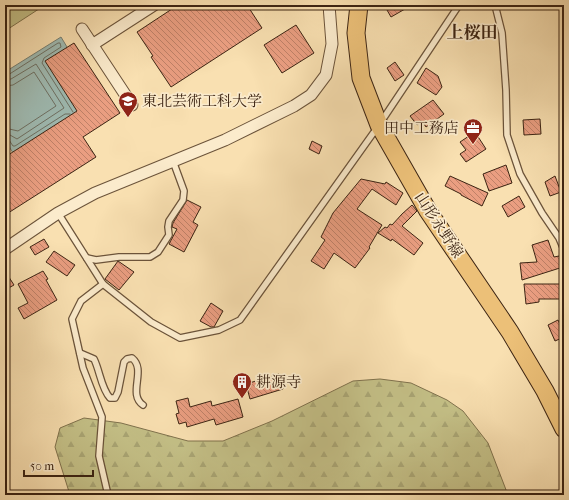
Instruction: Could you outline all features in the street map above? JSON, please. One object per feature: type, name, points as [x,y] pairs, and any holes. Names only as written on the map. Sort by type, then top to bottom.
[{"type":"main road","name":"山形永野線","points":[[358,5],[356,33],[361,78],[379,125],[428,211],[510,332],[545,391],[564,429]]},
{"type":"street","points":[[92,45],[154,5]]},
{"type":"street","points":[[5,248],[58,213],[95,193],[225,140],[294,106],[312,95],[326,75],[332,44],[329,5]]},
{"type":"street","points":[[82,29],[132,105]]},
{"type":"lane","points":[[58,213],[103,284],[151,322],[180,338],[219,330],[240,320],[379,125],[459,5]]},
{"type":"lane","points":[[495,5],[502,33],[506,90],[507,135],[520,174],[542,213],[559,238],[564,250]]},
{"type":"lane","points":[[87,258],[96,260],[119,257],[150,257],[158,252],[169,235],[169,221],[183,200],[184,191],[173,161]]},
{"type":"lane","points":[[103,284],[81,301],[72,319],[83,368],[102,417],[99,456],[108,495]]},
{"type":"lane","points":[[80,354],[94,359],[105,389],[110,398],[115,398],[118,392],[124,362],[127,359],[132,358],[136,361],[139,373],[137,396],[140,403],[143,405]]},
{"type":"green space","points":[[5,5],[45,5],[5,31]]},
{"type":"green space","points":[[380,379],[411,383],[447,400],[463,411],[488,443],[508,495],[70,495],[55,447],[60,428],[84,418],[121,423],[188,441],[223,441],[272,421],[353,381]]},
{"type":"water","points":[[61,37],[67,47],[85,123],[13,153],[5,140],[5,72]]},
{"type":"building","points":[[178,5],[247,5],[262,28],[171,87],[151,57],[153,56],[137,32]]},
{"type":"building","points":[[387,5],[412,5],[391,17],[387,10]]},
{"type":"building","points":[[296,25],[314,53],[282,73],[264,45]]},
{"type":"building","points":[[74,43],[120,113],[83,137],[96,157],[5,215],[5,157],[77,111],[45,61]]},
{"type":"building","points":[[395,62],[404,75],[395,81],[387,68]]},
{"type":"building","points":[[426,68],[438,76],[442,87],[436,95],[417,83]]},
{"type":"building","points":[[433,100],[444,114],[426,127],[422,121],[417,125],[410,116]]},
{"type":"building","points":[[540,119],[541,134],[524,135],[523,120]]},
{"type":"building","name":"田中工務店","points":[[475,132],[486,149],[466,162],[460,154],[466,150],[460,142]]},
{"type":"building","points":[[312,141],[322,146],[319,154],[309,149]]},
{"type":"building","points":[[506,165],[512,183],[489,191],[483,174]]},
{"type":"building","points":[[450,176],[488,193],[482,206],[445,186]]},
{"type":"building","points":[[555,176],[561,192],[550,196],[545,182]]},
{"type":"building","points":[[361,179],[385,184],[386,182],[403,193],[396,205],[372,189],[357,209],[382,225],[369,247],[370,248],[355,268],[334,253],[324,269],[311,261],[325,240],[321,237],[333,213]]},
{"type":"building","points":[[519,196],[525,207],[508,217],[502,206]]},
{"type":"building","points":[[187,200],[201,207],[193,222],[198,225],[184,252],[169,244],[177,229],[172,227],[173,223]]},
{"type":"building","points":[[412,205],[417,211],[402,226],[423,243],[414,255],[392,239],[391,241],[378,233],[385,227],[387,228],[390,224],[392,225]]},
{"type":"building","points":[[44,239],[49,247],[35,255],[30,247]]},
{"type":"building","points":[[548,240],[554,257],[559,256],[563,267],[522,280],[520,263],[537,262],[532,245]]},
{"type":"building","points":[[54,251],[75,265],[67,276],[46,262]]},
{"type":"building","points":[[118,261],[134,272],[119,290],[105,279]]},
{"type":"building","points":[[5,271],[14,285],[5,290]]},
{"type":"building","points":[[43,271],[48,279],[46,280],[57,300],[24,319],[18,308],[28,303],[18,284]]},
{"type":"building","points":[[524,284],[561,284],[561,299],[539,299],[539,302],[526,304]]},
{"type":"building","points":[[211,303],[223,311],[214,327],[200,321]]},
{"type":"building","points":[[558,320],[564,333],[564,337],[555,341],[548,325]]},
{"type":"building","points":[[279,374],[283,389],[250,399],[246,384]]},
{"type":"building","name":"耕源寺","points":[[188,398],[190,407],[211,401],[212,406],[238,399],[243,417],[216,425],[214,419],[187,427],[186,422],[179,424],[176,414],[179,413],[176,401]]},
{"type":"place","name":"東北芸術工科大学","points":[[128,118]]},
{"type":"place","name":"田中工務店","points":[[473,145]]},
{"type":"place","name":"耕源寺","points":[[242,399]]},
{"type":"district","name":"上桜田","points":[[472,32]]}]
